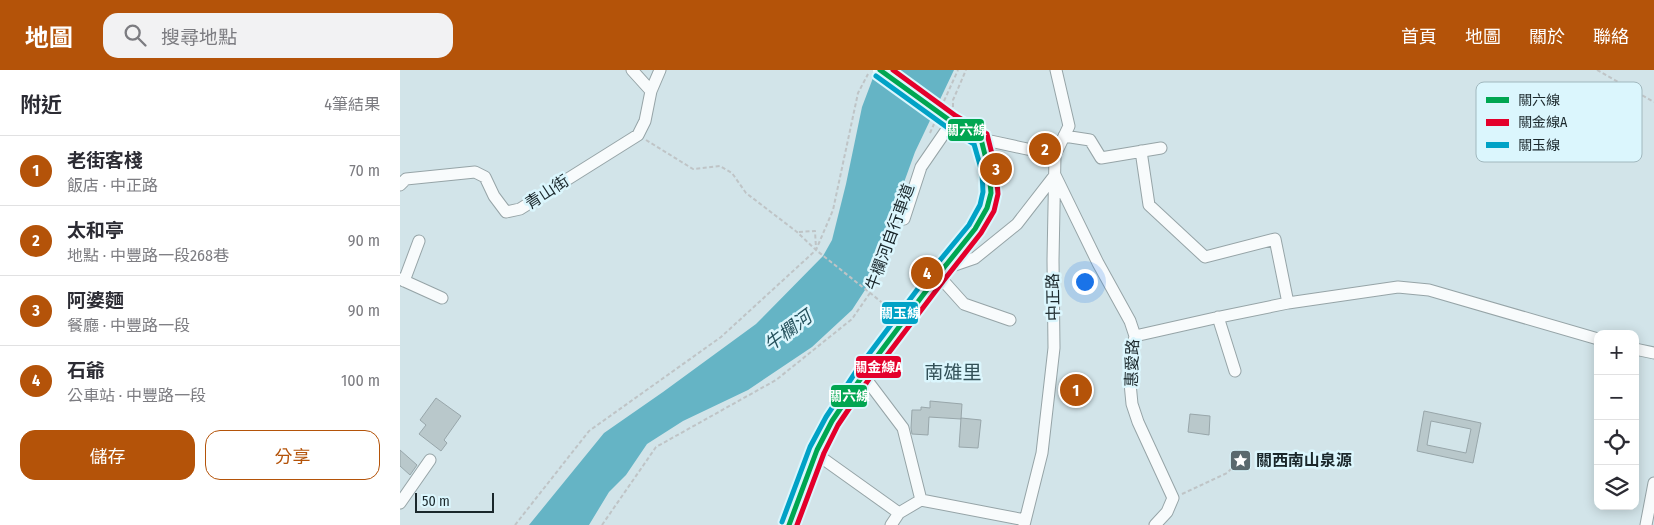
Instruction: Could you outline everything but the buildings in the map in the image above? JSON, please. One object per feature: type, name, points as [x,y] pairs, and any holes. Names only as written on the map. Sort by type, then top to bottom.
[{"type":"main road","points":[[789,525],[815,453],[832,421],[904,320],[975,230],[991,193],[989,171],[981,139],[952,122],[880,70]]},
{"type":"street","points":[[632,70],[651,91]]},
{"type":"street","points":[[638,135],[646,121],[651,91],[660,70]]},
{"type":"street","name":"中正路","points":[[1025,523],[1042,453],[1054,348],[1055,155],[1069,126],[1056,70]]},
{"type":"street","points":[[899,220],[921,167],[952,122]]},
{"type":"street","name":"青山街","points":[[400,185],[406,179],[475,172],[485,177],[494,196],[506,212],[520,209],[638,135]]},
{"type":"street","points":[[1064,136],[1090,140],[1101,158],[1161,148]]},
{"type":"street","points":[[981,139],[1055,155]]},
{"type":"street","points":[[1140,151],[1149,205],[1205,257],[1275,240],[1288,303]]},
{"type":"street","points":[[1010,320],[964,304],[940,272],[975,258],[1017,224],[1055,175]]},
{"type":"street","name":"惠愛路","points":[[1055,175],[1098,264],[1130,321],[1135,336],[1130,360],[1132,404],[1138,422],[1173,498]]},
{"type":"street","points":[[418,242],[402,280],[442,298]]},
{"type":"street","points":[[1135,336],[1288,303],[1398,286],[1429,290],[1594,338]]},
{"type":"street","points":[[1218,317],[1235,371]]},
{"type":"street","points":[[1639,350],[1654,354]]},
{"type":"street","points":[[863,375],[903,428],[922,500]]},
{"type":"street","points":[[815,453],[899,513]]},
{"type":"street","points":[[400,503],[430,460]]},
{"type":"street","points":[[1646,525],[1654,483]]},
{"type":"street","points":[[1155,525],[1167,512],[1173,498]]},
{"type":"street","points":[[891,525],[899,513],[922,500],[1025,523]]},
{"type":"path","points":[[515,525],[589,430],[721,337],[816,250],[833,210],[858,93],[870,70]]},
{"type":"path","points":[[944,101],[958,70]]},
{"type":"path","points":[[953,100],[966,70]]},
{"type":"path","points":[[1597,70],[1618,82]]},
{"type":"path","points":[[1642,95],[1654,102]]},
{"type":"path","points":[[929,137],[936,119]]},
{"type":"path","points":[[638,135],[693,169],[720,166],[732,173],[746,194],[798,232],[816,250],[904,320]]},
{"type":"path","name":"牛欄河自行車道","points":[[602,525],[656,446],[776,380],[852,320],[870,293],[899,220]]},
{"type":"path","points":[[798,232],[815,231],[816,250]]},
{"type":"path","points":[[1173,498],[1227,473],[1240,460],[1237,450]]},
{"type":"water","name":"牛欄河","points":[[876,70],[954,70],[915,152],[865,290],[852,310],[812,347],[748,390],[683,421],[647,444],[626,475],[609,492],[589,525],[529,525],[604,433],[756,324],[823,256],[832,240],[862,107]]},
{"type":"pier","points":[[873,70],[895,70],[941,103],[933,120],[871,76]]},
{"type":"transit line","name":"關六線","points":[[789,525],[817,450],[832,421],[863,375],[975,229],[987,208],[991,193],[989,171],[981,139],[952,122],[880,70]]},
{"type":"transit line","name":"關金線A","points":[[797,525],[824,453],[838,425],[869,379],[981,233],[994,211],[998,194],[996,170],[987,134],[956,116],[893,70]]},
{"type":"transit line","name":"關玉線","points":[[782,522],[810,447],[826,417],[857,370],[932,270],[969,225],[980,205],[983,192],[982,172],[974,144],[948,128],[876,76]]},
{"type":"place","name":"太和亭","points":[[1045,149]]},
{"type":"place","name":"阿婆麵","points":[[996,169]]},
{"type":"place","name":"石爺","points":[[927,273]]},
{"type":"place","name":"老街客棧","points":[[1076,390]]},
{"type":"place","name":"關西南山泉源","points":[[1240,460]]},
{"type":"district","name":"南雄里","points":[[953,372]]}]
